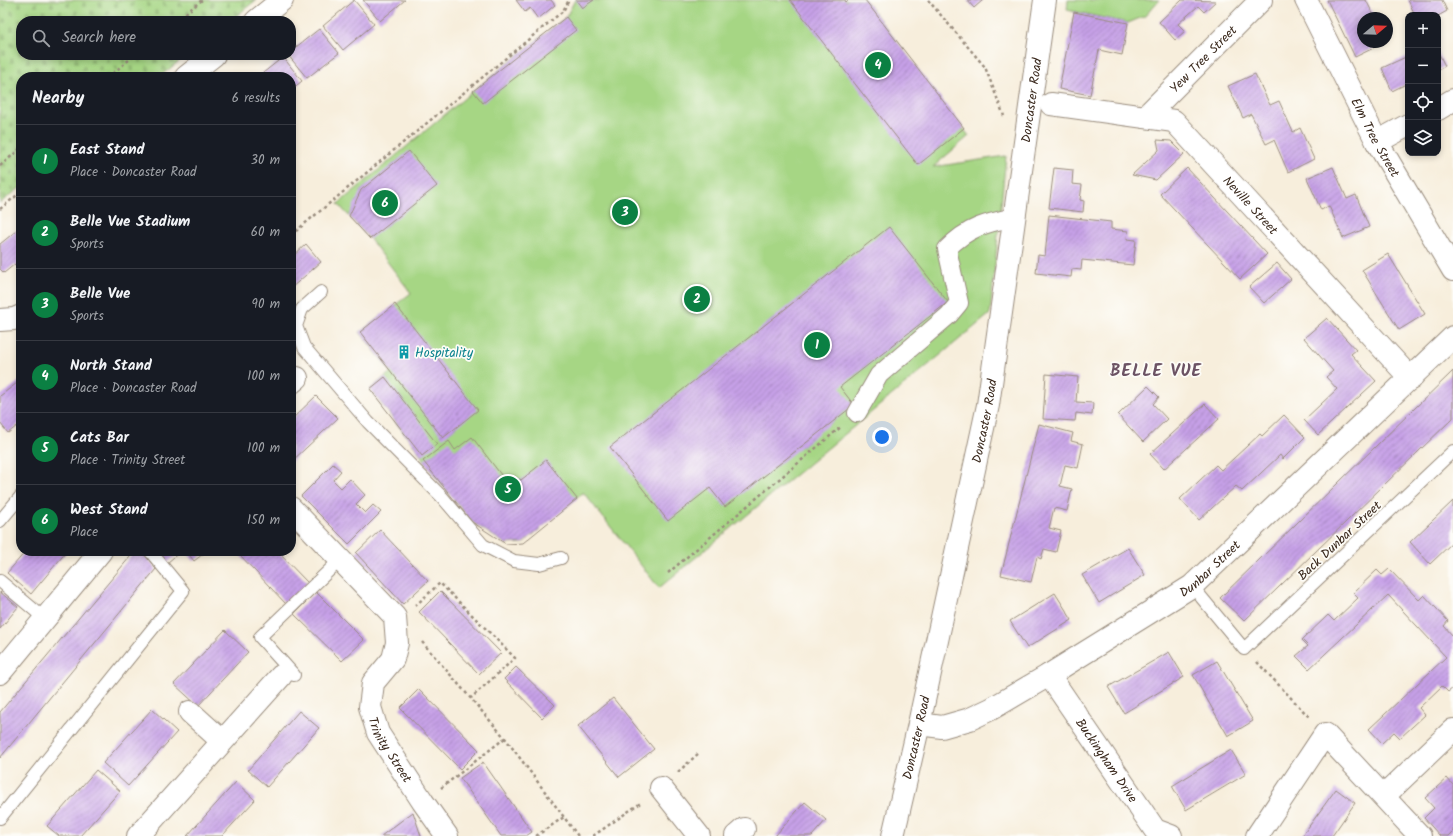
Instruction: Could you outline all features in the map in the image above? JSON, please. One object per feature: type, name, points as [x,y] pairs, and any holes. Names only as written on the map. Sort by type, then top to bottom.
[{"type":"main road","points":[[262,16],[282,0]]},
{"type":"main road","name":"Doncaster Road","points":[[893,836],[919,724],[988,405],[1016,217],[1045,0]]},
{"type":"main road","name":"Yew Tree Street","points":[[1145,117],[1261,0]]},
{"type":"main road","name":"Elm Tree Street","points":[[1306,0],[1377,142],[1453,270]]},
{"type":"main road","points":[[192,72],[208,60]]},
{"type":"main road","points":[[1441,107],[1453,100]]},
{"type":"main road","name":"Neville Street","points":[[1051,104],[1174,121],[1411,379]]},
{"type":"main road","points":[[1377,142],[1405,127]]},
{"type":"main road","points":[[0,320],[16,318]]},
{"type":"main road","name":"Dunbar Street","points":[[919,724],[942,727],[970,719],[1049,675],[1192,586],[1411,379],[1453,337]]},
{"type":"main road","points":[[296,513],[395,617]]},
{"type":"main road","points":[[0,673],[97,556]]},
{"type":"main road","name":"Trinity Street","points":[[395,617],[397,643],[392,659],[374,683],[370,707],[378,732],[423,802],[447,836]]},
{"type":"main road","name":"Buckingham Drive","points":[[1049,675],[1155,830],[1171,836]]},
{"type":"main road","points":[[138,836],[222,742],[287,676]]},
{"type":"main road","points":[[190,712],[222,742]]},
{"type":"main road","points":[[1384,796],[1453,730]]},
{"type":"main road","points":[[1257,836],[1325,734],[1420,836]]},
{"type":"main road","points":[[653,794],[699,836]]},
{"type":"street","points":[[857,413],[879,375],[949,316],[959,303],[947,249],[959,236],[984,224],[1016,217]]},
{"type":"lane","points":[[321,292],[302,309],[296,326],[304,347],[368,422],[442,497],[483,545],[514,561],[539,564],[561,558]]},
{"type":"lane","name":"Back Dunbar Street","points":[[1244,649],[1453,451]]},
{"type":"lane","points":[[0,521],[16,502]]},
{"type":"lane","points":[[0,818],[183,591],[154,556]]},
{"type":"lane","points":[[287,676],[260,637],[340,560]]},
{"type":"lane","points":[[0,581],[45,619]]},
{"type":"lane","points":[[1192,586],[1244,649]]},
{"type":"path","points":[[182,16],[202,0]]},
{"type":"path","points":[[296,231],[563,10],[569,0]]},
{"type":"path","points":[[928,0],[985,67],[1005,119]]},
{"type":"path","points":[[114,72],[129,60]]},
{"type":"path","points":[[0,166],[16,152]]},
{"type":"path","points":[[0,209],[16,196]]},
{"type":"path","points":[[668,573],[857,413]]},
{"type":"path","points":[[395,617],[402,619],[440,583],[515,658],[471,698]]},
{"type":"path","points":[[421,641],[505,738],[578,836]]},
{"type":"path","points":[[1244,649],[1325,734]]},
{"type":"path","points":[[423,802],[505,738]]},
{"type":"path","points":[[593,836],[653,794]]},
{"type":"path","points":[[536,836],[564,817]]},
{"type":"green space","points":[[0,0],[256,0],[236,16],[16,16],[16,60],[181,60],[165,72],[16,72],[16,191],[0,203]]},
{"type":"green space","points":[[575,0],[865,0],[969,136],[933,167],[1006,156],[990,314],[659,588],[583,492],[523,543],[506,544],[472,522],[423,461],[422,456],[370,389],[391,372],[360,332],[411,293],[370,239],[338,204],[473,91],[566,17]]},
{"type":"green space","points":[[1068,0],[1159,0],[1145,16],[1128,23],[1067,10]]},
{"type":"building","points":[[354,0],[374,24],[343,50],[323,26]]},
{"type":"building","points":[[363,0],[405,0],[380,21]]},
{"type":"building","points":[[516,0],[551,0],[555,5],[538,19],[530,8],[525,12]]},
{"type":"building","points":[[576,0],[594,0],[582,8]]},
{"type":"building","points":[[790,0],[845,0],[846,2],[848,0],[865,0],[964,128],[918,165]]},
{"type":"building","points":[[967,0],[983,0],[974,8]]},
{"type":"building","points":[[1182,0],[1216,1],[1204,12],[1198,6],[1178,24],[1185,31],[1175,40],[1159,22]]},
{"type":"building","points":[[1327,0],[1366,0],[1372,12],[1357,12],[1357,48],[1374,48],[1355,57]]},
{"type":"building","points":[[1408,0],[1442,0],[1447,11],[1441,14],[1441,12],[1414,12]]},
{"type":"building","points":[[1074,12],[1128,23],[1122,55],[1099,50],[1090,95],[1059,89]]},
{"type":"building","points":[[566,17],[576,30],[483,103],[473,91]]},
{"type":"building","points":[[319,29],[339,53],[307,78],[292,60],[296,60],[296,47]]},
{"type":"building","points":[[1405,57],[1405,84],[1392,91],[1382,68]]},
{"type":"building","points":[[1441,58],[1445,66],[1441,68]]},
{"type":"building","points":[[279,60],[285,60],[295,72],[264,72]]},
{"type":"building","points":[[296,73],[302,81],[296,86]]},
{"type":"building","points":[[1255,74],[1270,105],[1279,101],[1293,132],[1300,128],[1314,159],[1288,172],[1274,140],[1266,144],[1251,114],[1243,118],[1228,86]]},
{"type":"building","points":[[1157,140],[1171,141],[1184,154],[1156,180],[1132,175],[1159,150]]},
{"type":"building","points":[[409,151],[437,186],[370,239],[349,216],[361,190]]},
{"type":"building","points":[[1333,167],[1347,199],[1356,195],[1369,227],[1343,238],[1329,206],[1321,210],[1307,178]]},
{"type":"building","points":[[1054,168],[1073,170],[1072,184],[1082,185],[1080,200],[1084,201],[1083,212],[1049,208]]},
{"type":"building","points":[[1187,168],[1267,254],[1240,279],[1160,194]]},
{"type":"building","points":[[1049,215],[1111,222],[1111,229],[1128,231],[1127,239],[1136,240],[1133,265],[1082,260],[1081,270],[1072,269],[1071,277],[1036,273],[1038,255],[1045,256]]},
{"type":"building","points":[[889,227],[948,302],[840,387],[854,405],[725,507],[710,488],[668,521],[610,447]]},
{"type":"building","points":[[16,231],[16,265],[15,264],[4,273],[0,269],[0,244]]},
{"type":"building","points":[[306,244],[321,262],[296,284],[296,253]]},
{"type":"building","points":[[1388,254],[1425,314],[1399,330],[1362,270]]},
{"type":"building","points":[[1277,263],[1291,279],[1264,303],[1249,287]]},
{"type":"building","name":"Hospitality","points":[[395,304],[478,410],[443,438],[360,332]]},
{"type":"building","points":[[1327,318],[1356,350],[1351,354],[1376,381],[1318,435],[1304,420],[1337,389],[1326,377],[1333,371],[1304,338]]},
{"type":"building","points":[[1453,371],[1453,418],[1244,621],[1220,598]]},
{"type":"building","points":[[1046,374],[1078,377],[1076,402],[1093,403],[1092,415],[1076,413],[1075,421],[1043,419]]},
{"type":"building","points":[[385,377],[437,444],[422,456],[370,389]]},
{"type":"building","points":[[16,384],[16,427],[8,433],[0,423],[0,396]]},
{"type":"building","points":[[1148,386],[1159,397],[1153,404],[1167,419],[1143,442],[1118,415]]},
{"type":"building","points":[[316,396],[338,418],[296,457],[296,415]]},
{"type":"building","points":[[1205,404],[1219,419],[1164,469],[1150,454]]},
{"type":"building","points":[[1284,415],[1305,437],[1283,459],[1280,455],[1242,491],[1236,486],[1199,520],[1180,499],[1216,465],[1221,470],[1260,434],[1262,436]]},
{"type":"building","points":[[1039,424],[1073,433],[1071,441],[1083,444],[1078,468],[1065,465],[1060,486],[1072,489],[1067,511],[1054,508],[1049,528],[1061,531],[1056,552],[1044,549],[1041,559],[1037,557],[1031,582],[1001,575]]},
{"type":"building","points":[[472,437],[502,476],[521,480],[546,460],[577,499],[523,543],[506,544],[472,522],[423,461],[449,441],[455,450]]},
{"type":"building","points":[[333,464],[341,471],[333,480],[341,488],[350,479],[365,495],[356,504],[365,513],[373,505],[381,512],[349,544],[301,496]]},
{"type":"building","points":[[1453,501],[1453,542],[1430,564],[1410,542]]},
{"type":"building","points":[[380,530],[428,581],[403,604],[356,553]]},
{"type":"building","points":[[1128,548],[1145,575],[1099,603],[1082,575]]},
{"type":"building","points":[[22,556],[63,556],[31,594],[7,573]]},
{"type":"building","points":[[131,556],[146,556],[156,569],[0,758],[0,712]]},
{"type":"building","points":[[161,556],[175,556],[167,563]]},
{"type":"building","points":[[190,556],[200,556],[194,561]]},
{"type":"building","points":[[241,556],[282,556],[308,583],[286,604]]},
{"type":"building","points":[[1389,569],[1419,600],[1424,595],[1448,621],[1444,626],[1453,636],[1453,688],[1448,692],[1442,686],[1419,708],[1425,715],[1400,738],[1394,732],[1382,743],[1369,729],[1446,657],[1388,595],[1309,669],[1296,656],[1308,646],[1302,640],[1328,615],[1334,621],[1358,598],[1353,593],[1377,570],[1382,575]]},
{"type":"building","points":[[440,591],[501,653],[479,674],[419,612]]},
{"type":"building","points":[[0,592],[18,607],[0,629]]},
{"type":"building","points":[[316,592],[364,640],[342,661],[294,614]]},
{"type":"building","points":[[1055,593],[1072,620],[1027,648],[1010,621]]},
{"type":"building","points":[[225,630],[248,652],[198,706],[174,684]]},
{"type":"building","points":[[1169,652],[1184,677],[1124,713],[1108,687]]},
{"type":"building","points":[[1217,661],[1253,721],[1228,736],[1193,675]]},
{"type":"building","points":[[516,667],[555,705],[542,718],[504,679]]},
{"type":"building","points":[[419,689],[479,750],[460,769],[400,708]]},
{"type":"building","points":[[613,698],[654,749],[619,777],[578,726]]},
{"type":"building","points":[[152,709],[177,732],[128,786],[103,763]]},
{"type":"building","points":[[299,711],[319,728],[267,787],[248,770]]},
{"type":"building","points":[[1231,750],[1246,774],[1186,810],[1172,786]]},
{"type":"building","points":[[483,762],[532,832],[526,836],[501,836],[460,778]]},
{"type":"building","points":[[96,770],[120,791],[80,836],[59,836],[47,826]]},
{"type":"building","points":[[1447,778],[1453,785],[1453,831],[1448,836],[1440,836],[1424,818],[1434,808],[1425,798]]},
{"type":"building","points":[[236,782],[255,800],[222,836],[187,836]]},
{"type":"building","points":[[1336,789],[1355,803],[1332,836],[1302,836]]},
{"type":"building","points":[[805,802],[826,820],[812,836],[775,836]]},
{"type":"building","points":[[413,812],[421,836],[381,836]]},
{"type":"place","name":"North Stand","points":[[878,65]]},
{"type":"place","name":"West Stand","points":[[385,203]]},
{"type":"place","name":"Belle Vue","points":[[625,212]]},
{"type":"place","name":"Belle Vue Stadium","points":[[697,299]]},
{"type":"place","name":"East Stand","points":[[817,345]]},
{"type":"place","name":"Hospitality","points":[[404,352]]},
{"type":"place","name":"Cats Bar","points":[[508,489]]},
{"type":"district","name":"BELLE VUE","points":[[1156,370]]}]
